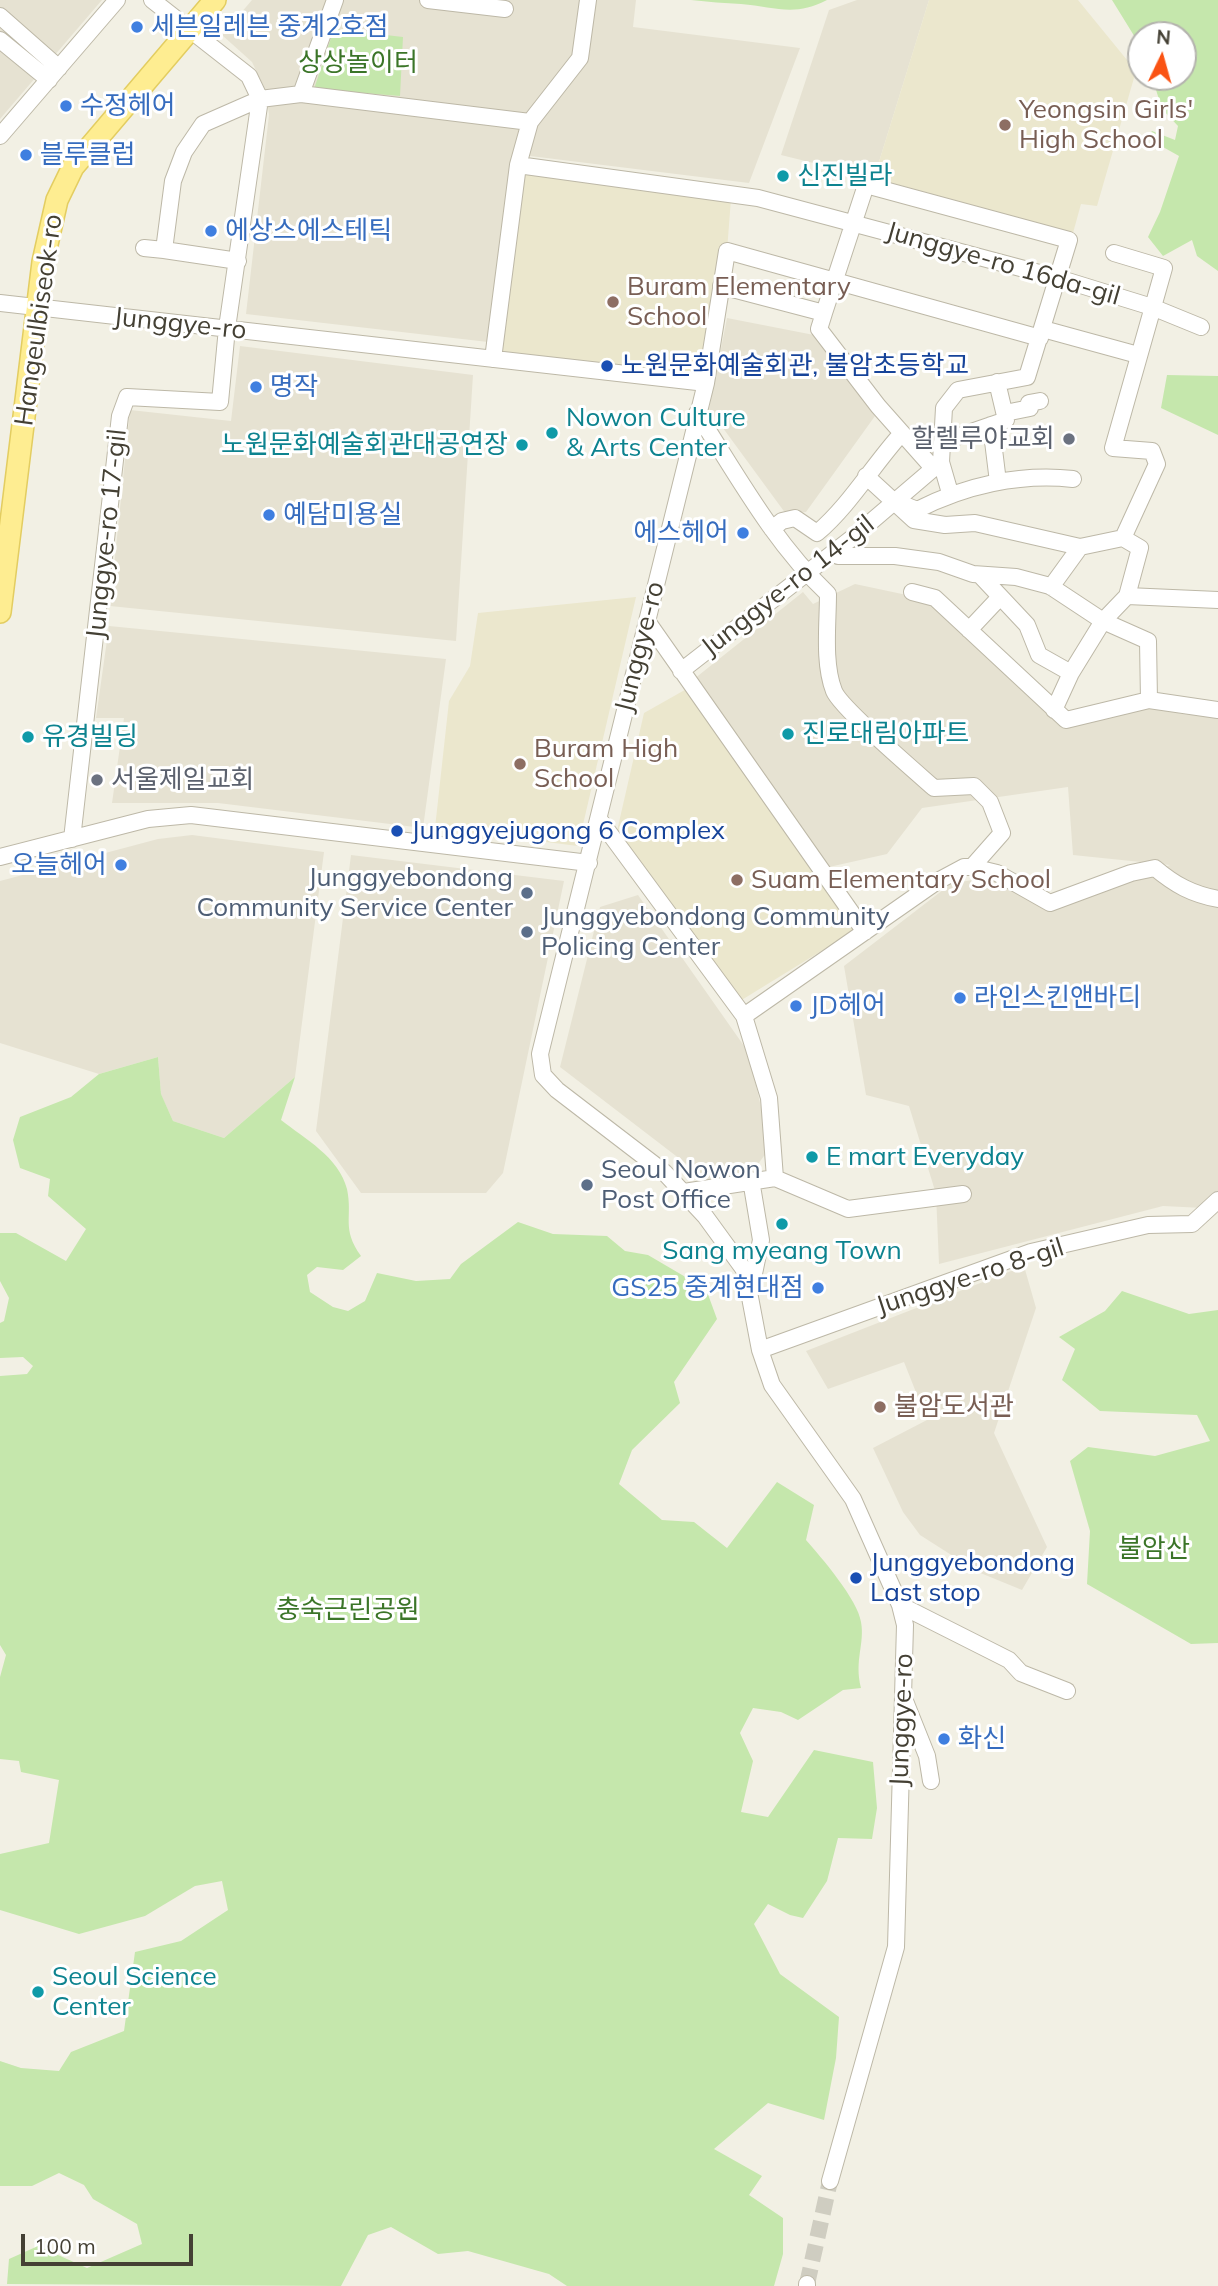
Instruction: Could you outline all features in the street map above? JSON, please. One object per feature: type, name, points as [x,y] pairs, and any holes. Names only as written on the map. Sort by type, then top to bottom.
[{"type":"main road","name":"Hangeulbiseok-ro","points":[[0,612],[52,217],[68,176],[215,0]]},
{"type":"street","points":[[0,136],[117,0]]},
{"type":"street","points":[[152,0],[249,76],[260,99],[227,328]]},
{"type":"street","points":[[300,94],[335,0]]},
{"type":"street","points":[[428,0],[508,9]]},
{"type":"street","points":[[493,359],[518,165],[530,122],[580,58],[587,0]]},
{"type":"street","points":[[0,16],[54,74]]},
{"type":"street","points":[[0,40],[54,74]]},
{"type":"street","points":[[164,250],[173,181],[184,152],[203,124],[260,99],[300,94],[530,122]]},
{"type":"street","name":"Junggye-ro 16da-gil","points":[[518,165],[758,198],[1058,278],[1152,307],[1201,327]]},
{"type":"street","points":[[937,465],[943,442],[944,408],[958,390],[1027,377],[1069,240],[866,185],[819,329],[902,433],[937,465],[950,493]]},
{"type":"street","points":[[144,248],[238,261]]},
{"type":"street","points":[[706,383],[727,251],[1042,333],[1138,355]]},
{"type":"street","name":"Junggye-ro 16da-gil","points":[[1114,253],[1164,268],[1152,307]]},
{"type":"street","points":[[722,286],[824,313]]},
{"type":"street","name":"Junggye-ro","points":[[0,303],[706,383],[540,1054],[543,1076],[557,1090],[664,1172],[716,1229],[745,1271],[751,1290],[760,1350],[772,1385],[853,1499],[900,1605],[905,1625],[905,1700],[900,1742],[896,1947],[830,2181]]},
{"type":"street","points":[[1123,538],[1157,464],[1152,451],[1113,448],[1152,307]]},
{"type":"street","name":"Junggye-ro 17-gil","points":[[72,839],[120,416],[127,397],[220,402],[227,328]]},
{"type":"street","points":[[943,442],[1006,420],[997,382]]},
{"type":"street","points":[[1004,413],[1030,408],[1029,403],[1040,401]]},
{"type":"street","points":[[697,413],[772,529],[806,573],[828,594],[830,672],[834,693],[934,788],[974,786],[990,802],[1002,833],[972,867]]},
{"type":"street","points":[[991,425],[998,482]]},
{"type":"street","points":[[772,529],[782,521],[796,518],[817,533],[836,517],[902,433]]},
{"type":"street","name":"Junggye-ro 14-gil","points":[[681,671],[833,553],[937,465]]},
{"type":"street","name":"Junggye-ro 14-gil","points":[[866,476],[895,501]]},
{"type":"street","points":[[895,501],[917,510],[950,493],[998,482],[1073,479]]},
{"type":"street","points":[[895,501],[914,520],[945,525],[975,523],[1080,547],[1123,538],[1140,548],[1127,596],[1103,621],[1071,673],[1054,710]]},
{"type":"street","points":[[1051,587],[1080,547]]},
{"type":"street","points":[[833,553],[939,562],[981,575],[1016,577],[1051,587],[1103,621],[1148,641],[1149,700]]},
{"type":"street","points":[[981,575],[1027,625],[1039,655],[1071,673]]},
{"type":"street","points":[[912,592],[935,598],[1066,720],[1149,700],[1218,710]]},
{"type":"street","points":[[1127,596],[1218,600]]},
{"type":"street","points":[[969,630],[1000,597]]},
{"type":"street","points":[[647,621],[865,932]]},
{"type":"street","points":[[0,858],[149,819],[191,815],[589,863]]},
{"type":"street","points":[[599,818],[744,1016],[769,1098],[775,1178]]},
{"type":"street","points":[[744,1016],[941,878],[964,867],[997,873],[1050,903],[1131,873],[1155,869],[1176,886],[1218,900]]},
{"type":"street","points":[[684,1192],[775,1178],[848,1209],[963,1194]]},
{"type":"street","name":"Junggye-ro","points":[[751,1180],[761,1240],[751,1290]]},
{"type":"street","name":"Junggye-ro 8-gil","points":[[760,1350],[1031,1252],[1148,1226],[1192,1224],[1218,1199]]},
{"type":"street","points":[[900,1605],[1009,1660],[1021,1673],[1067,1691]]},
{"type":"street","points":[[905,1700],[927,1756],[931,1781]]},
{"type":"shaded area","points":[[0,0],[102,0],[0,119]]},
{"type":"shaded area","points":[[252,0],[636,0],[633,27],[800,48],[749,183],[514,154],[488,342],[246,314],[269,115],[266,91],[252,62],[222,35]]},
{"type":"shaded area","points":[[857,0],[929,0],[874,178],[781,155],[829,10]]},
{"type":"shaded area","name":"Yeongsin Girls' High School","points":[[929,0],[1078,0],[1127,60],[1127,91],[1130,91],[1097,206],[1081,204],[1073,233],[874,178]]},
{"type":"shaded area","name":"Buram Elementary School","points":[[524,173],[731,199],[727,251],[703,378],[502,354]]},
{"type":"shaded area","points":[[727,318],[814,335],[875,416],[806,512],[786,514],[709,409]]},
{"type":"shaded area","points":[[240,346],[473,375],[456,641],[110,606],[130,410],[231,421]]},
{"type":"shaded area","points":[[855,584],[935,601],[1065,724],[1150,705],[1182,714],[1218,716],[1218,1191],[1203,1208],[1163,1206],[939,1264],[936,1194],[909,1106],[866,1095],[844,966],[952,883],[995,877],[1048,908],[1170,865],[1073,855],[1068,787],[922,808],[887,854],[829,867],[694,679],[803,592],[813,604]]},
{"type":"shaded area","name":"Buram High School","points":[[636,597],[578,846],[435,828],[449,701],[470,666],[478,613]]},
{"type":"shaded area","points":[[109,626],[446,659],[423,828],[218,803],[112,803],[124,718],[96,718]]},
{"type":"shaded area","name":"Suam Elementary School","points":[[690,687],[857,929],[740,1001],[617,831],[644,713]]},
{"type":"shaded area","points":[[192,835],[324,852],[295,1077],[224,1138],[173,1121],[161,1095],[158,1057],[99,1074],[0,1043],[0,881],[158,839]]},
{"type":"shaded area","points":[[351,855],[564,881],[503,1173],[486,1193],[361,1193],[316,1131]]},
{"type":"shaded area","points":[[638,895],[749,1053],[770,1148],[752,1172],[710,1182],[560,1067],[600,907]]},
{"type":"shaded area","points":[[1024,1266],[1036,1308],[994,1433],[1047,1547],[1022,1590],[978,1572],[920,1535],[903,1512],[873,1448],[927,1420],[904,1362],[828,1389],[806,1351]]},
{"type":"green space","points":[[691,0],[827,0],[795,10]]},
{"type":"green space","points":[[1112,0],[1218,0],[1218,271],[1197,256],[1192,240],[1163,256],[1148,237],[1160,212],[1179,156],[1147,138],[1152,131],[1175,140],[1178,126],[1162,109],[1156,91],[1197,91],[1197,21],[1127,21],[1127,24]]},
{"type":"green space","name":"상상놀이터","points":[[334,29],[403,37],[400,96],[314,89]]},
{"type":"green space","points":[[1167,375],[1218,376],[1218,435],[1161,408]]},
{"type":"green space","name":"충숙근린공원","points":[[158,1057],[161,1094],[173,1121],[224,1138],[295,1077],[281,1120],[337,1167],[349,1199],[351,1238],[361,1256],[343,1270],[317,1267],[307,1275],[310,1292],[333,1307],[348,1311],[365,1301],[377,1273],[416,1281],[450,1279],[461,1264],[518,1222],[553,1234],[607,1236],[625,1251],[648,1255],[706,1289],[717,1319],[674,1382],[680,1403],[632,1450],[619,1484],[662,1520],[694,1522],[727,1548],[777,1482],[814,1505],[806,1540],[838,1579],[858,1613],[862,1630],[859,1669],[861,1688],[843,1690],[798,1720],[781,1712],[753,1708],[740,1733],[753,1761],[741,1812],[768,1817],[814,1750],[873,1762],[877,1808],[872,1839],[838,1838],[827,1881],[803,1918],[768,1904],[754,1924],[780,1974],[839,2017],[836,2058],[824,2120],[768,2103],[714,2149],[762,2176],[749,2195],[783,2218],[783,2254],[774,2286],[567,2286],[549,2274],[468,2251],[438,2254],[391,2227],[368,2235],[341,2286],[7,2284],[9,2259],[38,2246],[87,2268],[142,2244],[137,2224],[93,2199],[84,2185],[59,2173],[32,2186],[0,2186],[0,2061],[21,2068],[59,2071],[71,2052],[124,2031],[135,1952],[181,1941],[228,1910],[222,1881],[195,1886],[145,1916],[79,1934],[0,1910],[0,1854],[49,1843],[59,1780],[21,1772],[19,1761],[0,1759],[0,1677],[6,1655],[0,1645],[0,1376],[27,1374],[33,1366],[23,1357],[0,1358],[0,1323],[4,1321],[9,1298],[0,1281],[0,1233],[16,1233],[66,1261],[86,1229],[48,1196],[50,1179],[20,1168],[13,1140],[20,1117],[71,1097],[99,1074]]},
{"type":"green space","name":"불암산","points":[[1122,1291],[1189,1314],[1218,1310],[1218,1643],[1191,1644],[1087,1584],[1090,1531],[1070,1461],[1088,1447],[1155,1456],[1210,1441],[1197,1415],[1100,1411],[1062,1380],[1075,1349],[1059,1337],[1105,1311]]},
{"type":"tunnel","points":[[807,2284],[830,2181]]},
{"type":"place","name":"세븐일레븐 중계2호점","points":[[137,27]]},
{"type":"place","name":"수정헤어","points":[[66,106]]},
{"type":"place","name":"Yeongsin Girls' High School","points":[[1005,125]]},
{"type":"place","name":"블루클럽","points":[[26,155]]},
{"type":"place","name":"신진빌라","points":[[783,176]]},
{"type":"place","name":"에상스에스테틱","points":[[211,231]]},
{"type":"place","name":"Buram Elementary School","points":[[613,302]]},
{"type":"place","name":"노원문화예술회관, 불암초등학교","points":[[607,366]]},
{"type":"place","name":"명작","points":[[256,387]]},
{"type":"place","name":"Nowon Culture & Arts Center","points":[[552,433]]},
{"type":"place","name":"할렐루야교회","points":[[1069,439]]},
{"type":"place","name":"노원문화예술회관대공연장","points":[[522,445]]},
{"type":"place","name":"예담미용실","points":[[269,515]]},
{"type":"place","name":"에스헤어","points":[[743,533]]},
{"type":"place","name":"진로대림아파트","points":[[788,734]]},
{"type":"place","name":"유경빌딩","points":[[28,737]]},
{"type":"place","name":"Buram High School","points":[[520,764]]},
{"type":"place","name":"서울제일교회","points":[[97,780]]},
{"type":"place","name":"Junggyejugong 6 Complex","points":[[397,831]]},
{"type":"place","name":"오늘헤어","points":[[121,865]]},
{"type":"place","name":"Suam Elementary School","points":[[737,880]]},
{"type":"place","name":"Junggyebondong Community Service Center","points":[[527,893]]},
{"type":"place","name":"Junggyebondong Community Policing Center","points":[[527,932]]},
{"type":"place","name":"라인스킨앤바디","points":[[960,998]]},
{"type":"place","name":"JD헤어","points":[[796,1006]]},
{"type":"place","name":"E mart Everyday","points":[[812,1157]]},
{"type":"place","name":"Seoul Nowon Post Office","points":[[587,1185]]},
{"type":"place","name":"Sang myeang Town","points":[[782,1224]]},
{"type":"place","name":"GS25 중계현대점","points":[[818,1288]]},
{"type":"place","name":"불암도서관","points":[[880,1407]]},
{"type":"place","name":"Junggyebondong Last stop","points":[[856,1578]]},
{"type":"place","name":"화신","points":[[944,1739]]},
{"type":"place","name":"Seoul Science Center","points":[[38,1992]]}]
